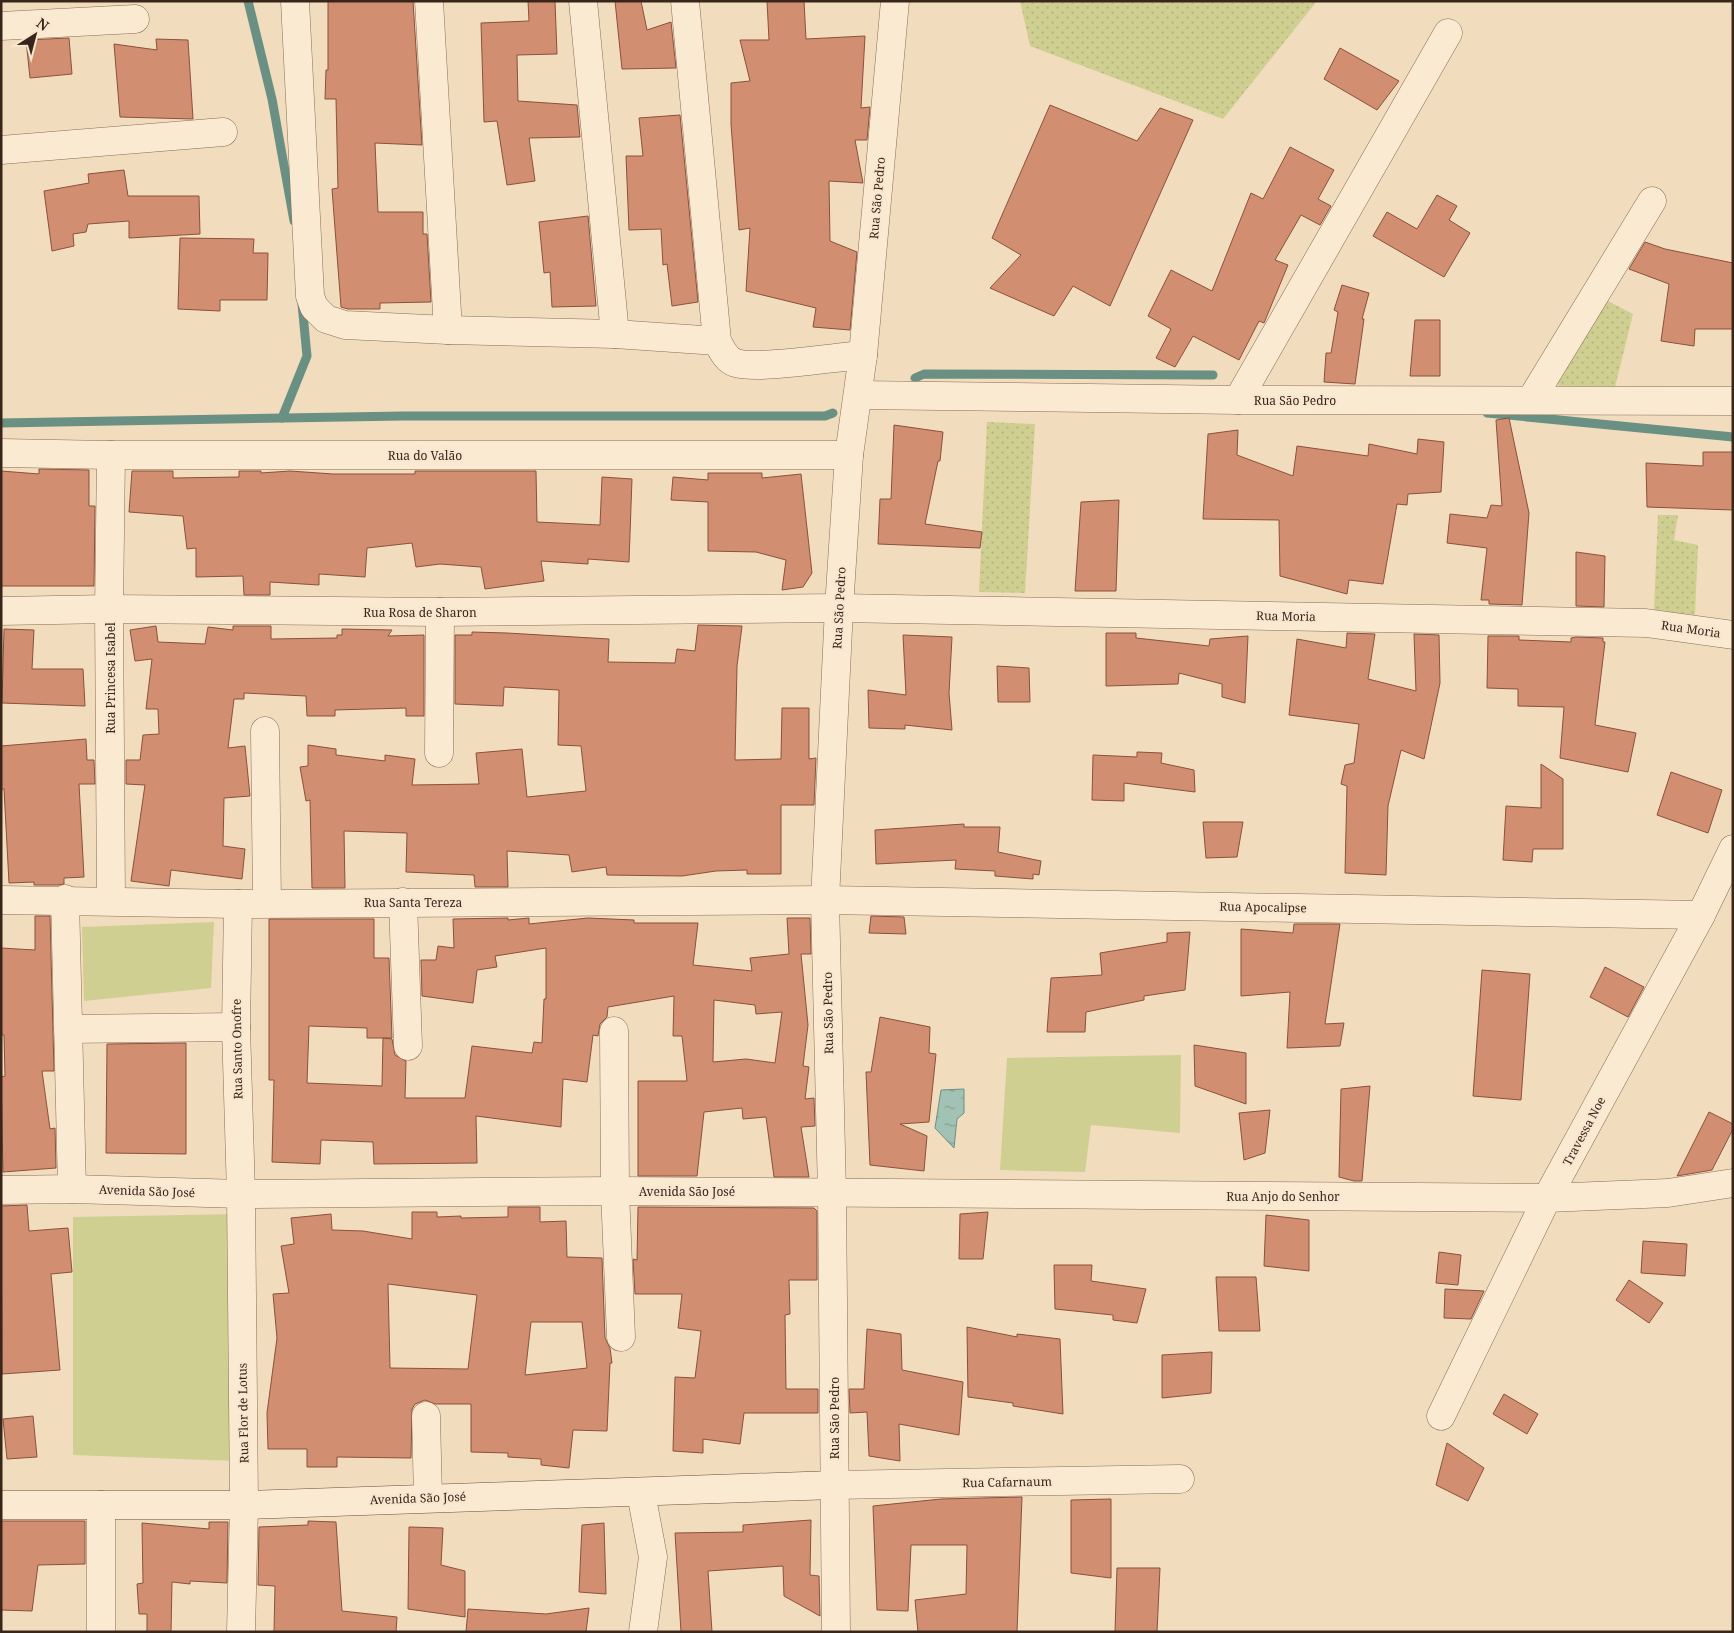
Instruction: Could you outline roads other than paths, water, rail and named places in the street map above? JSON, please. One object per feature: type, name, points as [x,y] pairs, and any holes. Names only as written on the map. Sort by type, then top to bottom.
[{"type":"street","points":[[295,1],[310,296],[314,307],[326,319],[346,325],[448,330],[615,334],[717,341]]},
{"type":"street","points":[[429,1],[448,330]]},
{"type":"street","points":[[583,1],[615,334]]},
{"type":"street","points":[[685,1],[717,341],[725,356],[736,364],[755,365],[863,355]]},
{"type":"street","name":"Rua São Pedro","points":[[836,1632],[832,1192],[825,900],[839,608],[849,455],[863,355],[895,1]]},
{"type":"street","points":[[1,26],[135,19]]},
{"type":"street","points":[[1238,400],[1448,33]]},
{"type":"street","points":[[1,150],[223,132]]},
{"type":"street","points":[[1531,400],[1652,201]]},
{"type":"street","name":"Rua São Pedro","points":[[858,395],[1238,400],[1733,400]]},
{"type":"street","name":"Rua do Valão","points":[[1,453],[111,455],[849,455]]},
{"type":"street","name":"Rua Princesa Isabel","points":[[111,455],[109,609],[111,900]]},
{"type":"street","name":"Rua Rosa de Sharon","points":[[1,610],[440,612],[839,608]]},
{"type":"street","name":"Rua Moria","points":[[839,608],[1646,622],[1733,635]]},
{"type":"street","points":[[439,753],[440,612]]},
{"type":"street","points":[[265,731],[267,903]]},
{"type":"street","name":"Travessa Noe","points":[[1441,1416],[1548,1198],[1701,915],[1733,849]]},
{"type":"street","points":[[65,899],[72,1189]]},
{"type":"street","name":"Rua Santa Tereza","points":[[1,900],[65,899],[238,904],[825,900]]},
{"type":"street","name":"Rua Apocalipse","points":[[825,900],[1701,915]]},
{"type":"street","points":[[403,902],[408,1046]]},
{"type":"street","name":"Rua Santo Onofre","points":[[238,904],[236,1027],[241,1194]]},
{"type":"street","points":[[68,1029],[236,1027]]},
{"type":"street","points":[[614,1031],[615,1191],[621,1337]]},
{"type":"street","name":"Rua Anjo do Senhor","points":[[832,1192],[1548,1198],[1668,1192],[1733,1182]]},
{"type":"street","name":"Avenida São José","points":[[1,1190],[72,1189],[241,1194],[615,1191],[832,1192]]},
{"type":"street","name":"Rua Flor de Lotus","points":[[241,1194],[244,1505],[241,1632]]},
{"type":"street","points":[[426,1416],[428,1498]]},
{"type":"street","name":"Rua Cafarnaum","points":[[834,1485],[1180,1479]]},
{"type":"street","name":"Avenida São José","points":[[1,1505],[244,1505],[834,1485]]},
{"type":"street","points":[[641,1493],[653,1557],[643,1632]]},
{"type":"street","points":[[101,1505],[101,1632]]},
{"type":"water","points":[[964,1089],[964,1113],[957,1119],[954,1148],[935,1128],[941,1090]]},
{"type":"waterway","points":[[248,1],[272,99],[294,221]]},
{"type":"waterway","points":[[282,418],[307,356],[302,304]]},
{"type":"waterway","points":[[915,378],[924,374],[1213,375]]},
{"type":"waterway","points":[[1,423],[403,416],[825,416],[833,413]]},
{"type":"waterway","points":[[1487,413],[1733,437]]}]
